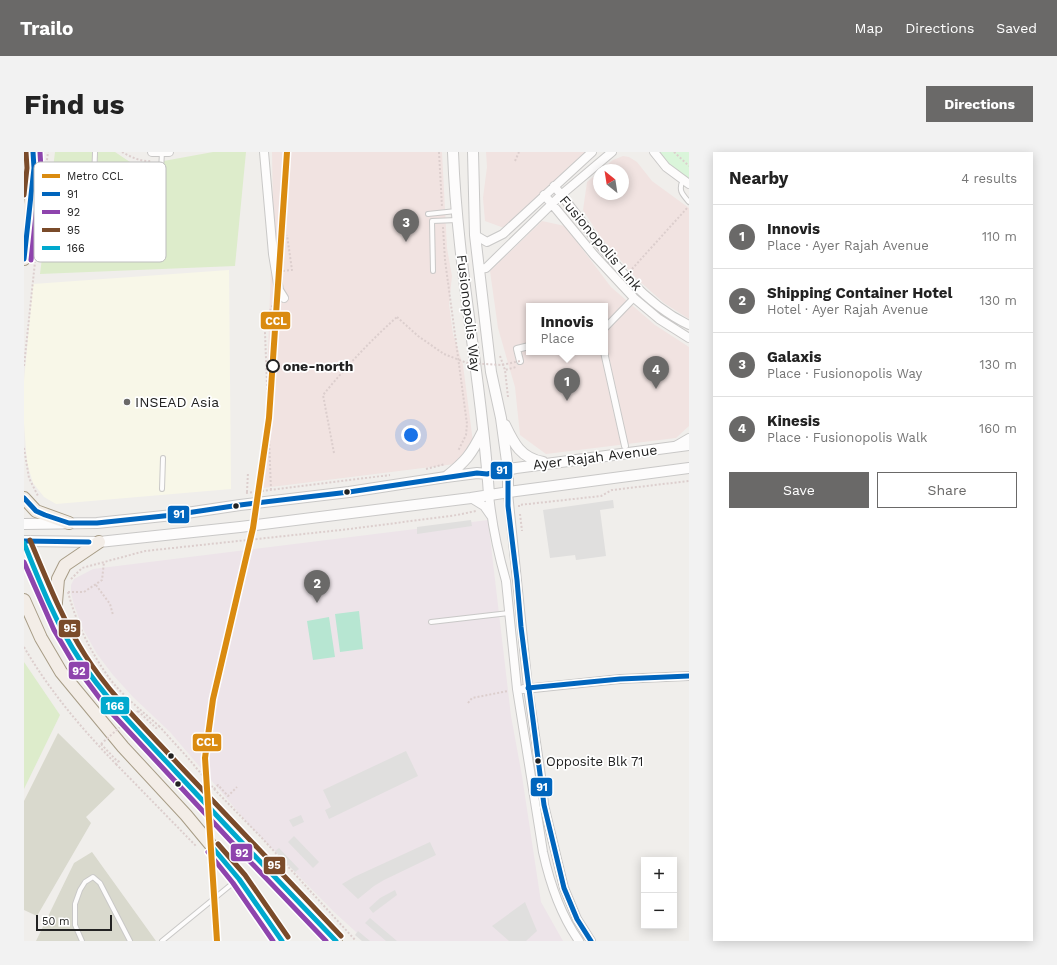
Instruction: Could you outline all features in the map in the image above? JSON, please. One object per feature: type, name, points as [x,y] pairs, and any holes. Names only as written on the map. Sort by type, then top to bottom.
[{"type":"main road","points":[[24,259],[34,168],[33,152]]},
{"type":"main road","points":[[36,162],[39,152]]},
{"type":"main road","points":[[24,498],[36,512],[69,523]]},
{"type":"main road","points":[[24,542],[55,616],[80,660],[113,704],[336,941]]},
{"type":"main road","points":[[55,616],[58,578],[66,565],[99,542]]},
{"type":"main road","points":[[24,600],[41,638]]},
{"type":"main road","points":[[24,611],[62,672],[123,747],[186,815],[239,879],[282,941]]},
{"type":"street","points":[[152,152],[169,152]]},
{"type":"street","points":[[264,152],[273,254],[279,290],[284,298]]},
{"type":"street","name":"Fusionopolis Way","points":[[453,152],[457,215],[483,430],[489,496]]},
{"type":"street","name":"Fusionopolis Way","points":[[473,152],[475,235],[491,372],[501,418],[508,469],[508,493]]},
{"type":"street","points":[[475,235],[487,242],[502,234],[592,152]]},
{"type":"street","points":[[479,269],[486,268],[552,204],[612,152]]},
{"type":"street","points":[[654,152],[666,167],[686,182]]},
{"type":"street","name":"Fusionopolis Link","points":[[554,186],[626,276],[659,308],[689,325]]},
{"type":"street","name":"Fusionopolis Link","points":[[544,195],[594,255],[634,298],[659,319],[689,338]]},
{"type":"street","points":[[608,325],[634,298]]},
{"type":"street","points":[[520,361],[517,349],[526,347]]},
{"type":"street","points":[[605,355],[625,446]]},
{"type":"street","points":[[501,418],[515,446],[534,460],[549,463]]},
{"type":"street","points":[[446,477],[471,454],[483,430]]},
{"type":"street","points":[[673,447],[689,438]]},
{"type":"street","name":"Ayer Rajah Avenue","points":[[24,524],[105,522],[173,515],[270,501],[349,492],[446,477],[477,473],[487,474],[508,469],[549,463],[689,445]]},
{"type":"street","name":"Ayer Rajah Avenue","points":[[24,542],[99,542],[240,527],[489,496],[689,468]]},
{"type":"street","points":[[508,493],[528,688],[544,805],[559,874],[577,919],[591,941]]},
{"type":"street","points":[[489,496],[491,517],[501,565],[506,581],[517,690],[548,877],[566,919],[579,941]]},
{"type":"street","points":[[471,498],[484,506],[491,517]]},
{"type":"street","points":[[517,690],[642,678],[689,676]]},
{"type":"lane","points":[[526,212],[528,206],[560,176],[565,176]]},
{"type":"lane","points":[[686,182],[680,186],[683,196],[689,202]]},
{"type":"lane","points":[[428,214],[442,212],[457,215]]},
{"type":"lane","points":[[433,271],[432,222],[457,215]]},
{"type":"lane","points":[[162,489],[163,458]]},
{"type":"lane","points":[[431,622],[509,613]]},
{"type":"lane","points":[[82,941],[75,925],[75,904],[80,890],[85,882],[93,877],[100,883],[130,941]]},
{"type":"lane","points":[[162,941],[239,879]]},
{"type":"path","points":[[439,152],[442,212]]},
{"type":"path","points":[[515,161],[519,152]]},
{"type":"path","points":[[674,152],[689,166]]},
{"type":"path","points":[[626,276],[689,206]]},
{"type":"path","points":[[442,220],[445,260],[467,424],[466,435],[456,454]]},
{"type":"path","points":[[282,272],[292,270],[287,235]]},
{"type":"path","points":[[270,501],[271,489],[265,332],[268,315],[279,290]]},
{"type":"path","points":[[334,453],[323,395],[375,336],[397,316],[418,336],[444,354],[467,363],[502,366],[520,361],[522,366],[504,370],[508,398]]},
{"type":"path","points":[[24,448],[29,478],[40,499]]},
{"type":"path","points":[[424,470],[446,464]]},
{"type":"path","points":[[248,472],[247,493],[391,474]]},
{"type":"path","points":[[519,505],[600,496],[612,490],[689,481]]},
{"type":"path","points":[[69,584],[75,574],[82,568],[145,551],[350,529],[457,515],[481,510]]},
{"type":"path","points":[[68,592],[84,592],[102,580],[104,562]]},
{"type":"path","points":[[93,586],[95,583],[110,604],[113,615]]},
{"type":"path","points":[[68,588],[72,606],[82,632],[111,679],[134,704],[159,726],[214,789],[261,837],[356,941]]},
{"type":"path","points":[[24,647],[56,696],[80,726],[198,847]]},
{"type":"path","points":[[468,703],[472,698],[504,692]]},
{"type":"path","points":[[116,764],[118,762],[100,744],[138,711],[156,728],[159,726]]},
{"type":"path","points":[[214,789],[218,785],[228,796],[237,787]]},
{"type":"shaded area","points":[[272,152],[442,152],[447,248],[452,276],[449,304],[453,334],[463,365],[473,442],[455,464],[263,488],[273,213]]},
{"type":"shaded area","points":[[486,152],[586,152],[504,228],[485,221],[483,198],[487,167]]},
{"type":"shaded area","points":[[623,156],[629,157],[637,162],[652,181],[689,208],[689,319],[664,303],[637,279],[601,238],[583,210],[587,182],[593,177],[593,200],[629,200],[629,164],[608,164],[613,160]]},
{"type":"shaded area","points":[[542,221],[565,226],[611,287],[655,325],[689,347],[689,426],[676,438],[546,454],[520,435],[515,387],[498,328],[490,271]]},
{"type":"shaded area","name":"INSEAD Asia","points":[[229,270],[231,489],[56,504],[44,497],[33,483],[27,463],[24,423],[24,381],[33,284]]},
{"type":"shaded area","points":[[613,500],[614,508],[600,510],[606,556],[576,560],[575,555],[550,558],[543,510]]},
{"type":"shaded area","points":[[471,520],[472,526],[417,534],[417,527]]},
{"type":"shaded area","points":[[488,520],[511,716],[522,776],[541,902],[563,941],[366,941],[334,912],[251,827],[170,732],[133,697],[113,675],[97,654],[83,629],[74,605],[71,585],[74,579],[93,569]]},
{"type":"shaded area","points":[[58,733],[115,789],[86,817],[91,823],[37,916],[24,910],[24,801]]},
{"type":"shaded area","points":[[406,751],[418,776],[329,819],[325,810],[331,807],[323,790]]},
{"type":"shaded area","points":[[301,815],[304,822],[293,827],[289,820]]},
{"type":"shaded area","points":[[294,836],[319,862],[313,868],[288,842]]},
{"type":"shaded area","points":[[430,842],[436,855],[384,880],[358,899],[342,884],[354,877]]},
{"type":"shaded area","points":[[279,848],[299,869],[295,872],[275,851]]},
{"type":"shaded area","points":[[92,852],[156,941],[36,941],[74,863]]},
{"type":"shaded area","points":[[395,890],[397,895],[373,913],[369,908],[380,898]]},
{"type":"shaded area","points":[[525,902],[537,931],[526,941],[509,941],[492,926]]},
{"type":"shaded area","points":[[370,918],[397,941],[386,941],[365,923]]},
{"type":"shaded area","points":[[358,931],[370,941],[362,941],[355,935]]},
{"type":"green space","points":[[55,152],[115,152],[130,162],[54,162]]},
{"type":"green space","points":[[213,152],[246,152],[235,266],[40,274],[41,262],[166,262],[166,162],[158,162]]},
{"type":"green space","points":[[660,152],[689,152],[689,179],[669,164]]},
{"type":"green space","points":[[359,611],[363,649],[340,652],[335,614]]},
{"type":"green space","points":[[329,617],[335,657],[313,660],[307,621]]},
{"type":"green space","points":[[24,662],[60,715],[24,789]]},
{"type":"metro line","name":"CCL","points":[[217,941],[205,758],[213,699],[253,528],[269,418],[287,152]]},
{"type":"transit line","name":"95","points":[[24,195],[27,168],[26,152]]},
{"type":"transit line","name":"91","points":[[24,259],[34,168],[33,152]]},
{"type":"transit line","name":"92","points":[[40,152],[41,162]]},
{"type":"transit line","name":"92","points":[[31,260],[34,233]]},
{"type":"transit line","name":"91","points":[[24,498],[36,511],[45,515],[69,523],[97,523],[173,515],[240,505],[349,492],[477,473],[487,474],[508,469],[508,506],[521,627],[544,805],[564,888],[577,919],[591,941]]},
{"type":"transit line","name":"95","points":[[30,540],[55,599],[69,627],[85,655],[106,685],[142,726],[341,936]]},
{"type":"transit line","name":"91","points":[[24,541],[89,542]]},
{"type":"transit line","name":"166","points":[[24,543],[42,588],[63,632],[80,660],[102,690],[138,732],[336,941]]},
{"type":"transit line","name":"92","points":[[24,562],[54,630],[74,664],[107,708],[326,941]]},
{"type":"transit line","name":"91","points":[[528,688],[620,679],[689,676]]},
{"type":"transit line","name":"95","points":[[218,844],[245,875],[288,937]]},
{"type":"transit line","name":"166","points":[[213,848],[239,879],[282,941]]},
{"type":"transit line","name":"92","points":[[208,852],[233,883],[273,941]]},
{"type":"place","name":"Galaxis","points":[[406,242]]},
{"type":"place","name":"one-north","points":[[273,366]]},
{"type":"place","name":"Kinesis","points":[[656,389]]},
{"type":"place","name":"Innovis","points":[[567,401]]},
{"type":"place","name":"INSEAD Asia","points":[[127,402]]},
{"type":"place","name":"Shipping Container Hotel","points":[[317,603]]},
{"type":"place","name":"Opposite Blk 71","points":[[538,761]]}]
